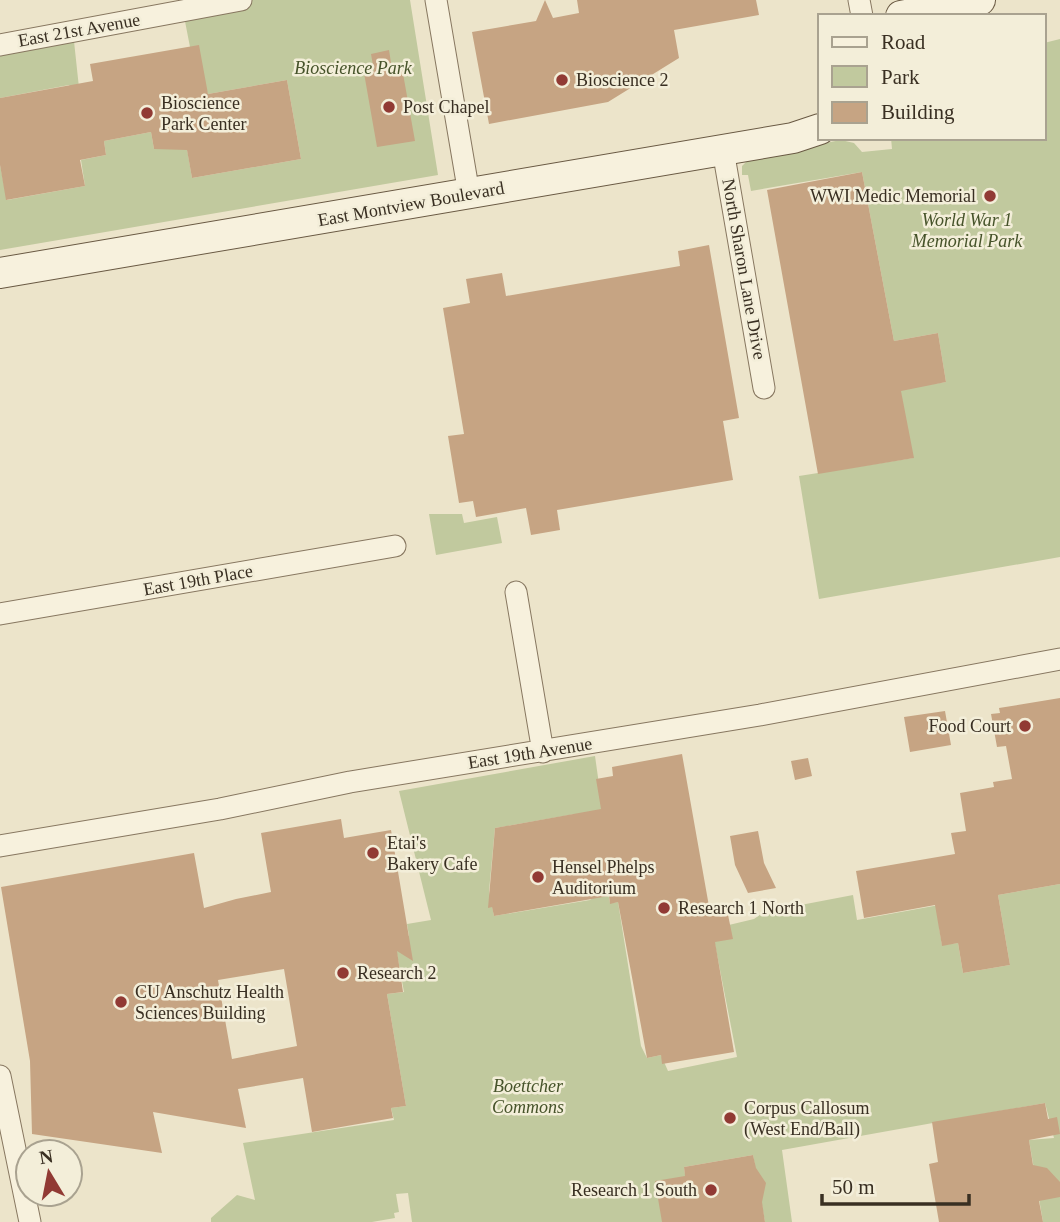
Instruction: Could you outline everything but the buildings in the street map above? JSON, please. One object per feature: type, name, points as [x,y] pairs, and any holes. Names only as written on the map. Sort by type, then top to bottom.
[{"type":"street","name":"East 21st Avenue","points":[[0,45],[241,0]]},
{"type":"street","points":[[436,0],[469,194]]},
{"type":"street","points":[[911,14],[980,0]]},
{"type":"street","name":"East Montview Boulevard","points":[[0,273],[793,138],[818,130]]},
{"type":"street","name":"North Sharon Lane Drive","points":[[723,150],[764,388]]},
{"type":"street","name":"East 19th Place","points":[[0,614],[395,546]]},
{"type":"street","points":[[516,592],[543,752]]},
{"type":"street","name":"East 19th Avenue","points":[[0,846],[1060,659]]},
{"type":"street","points":[[0,1076],[30,1222]]},
{"type":"green space","name":"Bioscience Park","points":[[244,0],[410,0],[438,175],[0,250],[0,165],[7,200],[85,186],[81,160],[106,155],[104,141],[151,132],[154,149],[187,149],[192,178],[301,159],[287,80],[208,94],[190,47],[183,11]]},
{"type":"green space","points":[[73,32],[80,97],[69,85],[0,98],[0,45]]},
{"type":"green space","name":"World War 1 Memorial Park","points":[[1060,39],[1060,557],[819,599],[799,476],[913,458],[900,389],[946,382],[938,333],[894,341],[862,172],[751,191],[748,175],[742,175],[742,166],[751,157],[841,140],[854,143],[862,152],[892,149],[891,140],[1046,140],[1046,42]]},
{"type":"green space","points":[[429,514],[462,514],[464,523],[497,517],[502,543],[436,555]]},
{"type":"green space","name":"Boettcher Commons","points":[[595,756],[607,841],[575,814],[495,828],[489,891],[494,916],[590,900],[607,888],[610,903],[618,902],[641,1046],[647,1058],[661,1055],[668,1071],[737,1057],[712,929],[754,919],[764,912],[853,895],[857,920],[950,903],[954,924],[939,927],[942,945],[958,943],[963,973],[1010,965],[998,895],[1060,884],[1060,1222],[1043,1222],[1029,1140],[1054,1138],[1045,1103],[782,1150],[792,1222],[765,1222],[753,1155],[684,1167],[686,1182],[662,1222],[412,1222],[408,1193],[396,1194],[399,1212],[394,1213],[395,1218],[372,1222],[211,1222],[211,1218],[237,1195],[255,1200],[243,1143],[394,1120],[391,1108],[406,1106],[387,994],[404,992],[394,938],[409,936],[407,924],[431,920],[399,791]]},
{"type":"place","name":"Bioscience 2","points":[[562,80]]},
{"type":"place","name":"Post Chapel","points":[[389,107]]},
{"type":"place","name":"Bioscience Park Center","points":[[147,113]]},
{"type":"place","name":"WWI Medic Memorial","points":[[990,196]]},
{"type":"place","name":"Food Court","points":[[1025,726]]},
{"type":"place","name":"Etai's Bakery Cafe","points":[[373,853]]},
{"type":"place","name":"Hensel Phelps Auditorium","points":[[538,877]]},
{"type":"place","name":"Research 1 North","points":[[664,908]]},
{"type":"place","name":"Research 2","points":[[343,973]]},
{"type":"place","name":"CU Anschutz Health Sciences Building","points":[[121,1002]]},
{"type":"place","name":"Corpus Callosum (West End/Ball)","points":[[730,1118]]},
{"type":"place","name":"Research 1 South","points":[[711,1190]]}]
